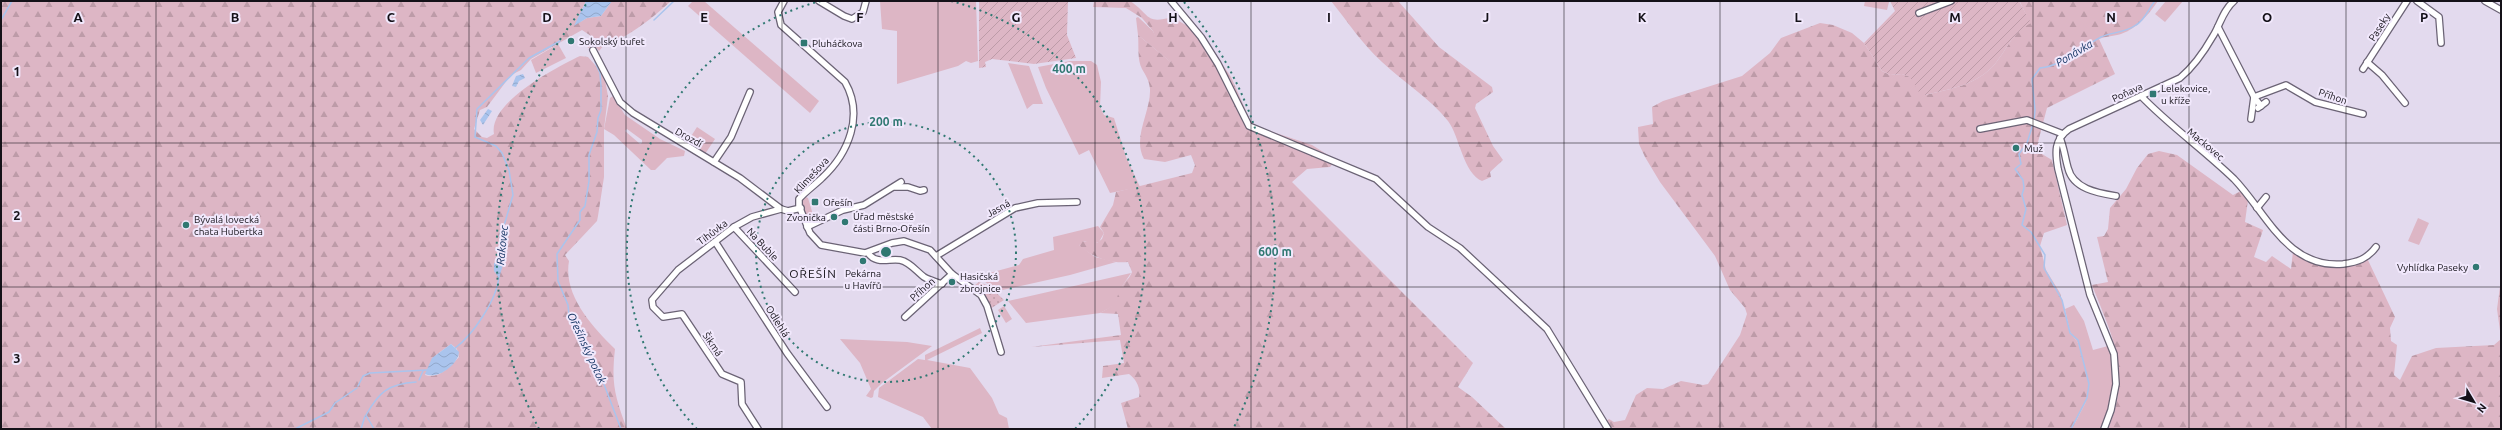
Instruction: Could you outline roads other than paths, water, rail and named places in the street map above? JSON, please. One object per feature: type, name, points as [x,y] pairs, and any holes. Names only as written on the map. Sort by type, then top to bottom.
[{"type":"street","name":"Klimešova","points":[[784,1],[778,12],[781,25],[844,82],[850,92],[854,116],[854,124],[842,152],[829,171],[801,197],[799,202],[807,227],[816,242],[821,245],[868,252],[892,243],[904,241],[925,248],[936,256],[952,274],[977,292],[984,300],[1001,352]]},
{"type":"street","points":[[819,1],[844,16],[852,18],[863,12],[866,1]]},
{"type":"street","points":[[1171,1],[1218,64],[1249,126],[1376,179],[1433,231],[1460,248],[1547,329],[1608,429]]},
{"type":"street","points":[[1919,13],[1951,1]]},
{"type":"street","name":"Poňava","points":[[2061,136],[2180,78],[2186,72],[2218,27],[2223,14],[2234,1]]},
{"type":"street","name":"Paseky","points":[[2363,69],[2407,1]]},
{"type":"street","points":[[2418,1],[2439,17],[2441,43]]},
{"type":"street","points":[[2485,1],[2501,10]]},
{"type":"street","points":[[2218,27],[2254,97],[2262,105]]},
{"type":"street","name":"Drozdí","points":[[593,50],[620,102],[661,132],[740,178],[781,209]]},
{"type":"street","points":[[2367,62],[2382,75],[2405,103]]},
{"type":"street","name":"Příhon","points":[[2254,97],[2286,84],[2315,102],[2363,114]]},
{"type":"street","points":[[714,162],[731,137],[750,92]]},
{"type":"street","name":"Mackovec","points":[[2141,96],[2175,129],[2233,178],[2249,195],[2272,228],[2292,247],[2314,262],[2333,265],[2356,263],[2368,256],[2376,247]]},
{"type":"street","points":[[2251,119],[2254,97]]},
{"type":"street","points":[[1980,129],[2034,122],[2061,136]]},
{"type":"street","points":[[2061,136],[2068,170],[2075,182],[2096,192],[2116,196]]},
{"type":"street","points":[[2061,136],[2055,148],[2057,163],[2074,235],[2090,295],[2114,354],[2116,384],[2111,410],[2104,429]]},
{"type":"street","points":[[807,227],[843,210],[864,205],[901,182]]},
{"type":"street","points":[[894,187],[908,186],[920,191],[924,190]]},
{"type":"street","points":[[2257,208],[2266,197]]},
{"type":"street","name":"Jasná","points":[[936,256],[1015,208],[1038,203],[1077,202]]},
{"type":"street","points":[[781,209],[788,211],[801,208]]},
{"type":"street","name":"Tihůvka","points":[[663,285],[691,259],[716,243],[734,227],[752,217],[781,209]]},
{"type":"street","name":"Na Buble","points":[[734,227],[795,292]]},
{"type":"street","name":"Odlehlá","points":[[716,243],[787,353],[827,407]]},
{"type":"street","points":[[868,252],[873,258],[889,262],[896,260],[906,262],[924,277],[942,284]]},
{"type":"street","name":"Příhon","points":[[905,317],[952,274]]},
{"type":"street","name":"Šikmá","points":[[663,285],[652,300],[653,307],[662,317],[682,314],[722,374],[740,382],[742,404],[758,429]]},
{"type":"water","points":[[586,1],[612,1],[601,16],[587,18],[574,26]]},
{"type":"water","points":[[523,74],[525,78],[519,81],[516,87],[512,86],[516,76]]},
{"type":"water","points":[[488,109],[492,111],[483,125],[480,120]]},
{"type":"water","points":[[502,227],[505,228],[506,233],[501,243],[499,236]]},
{"type":"water","points":[[498,262],[503,265],[499,278],[494,271],[494,263]]},
{"type":"water","points":[[451,344],[459,352],[455,362],[441,373],[435,375],[425,374],[432,358]]},
{"type":"waterway","points":[[1,20],[12,1]]},
{"type":"waterway","points":[[654,20],[674,1]]},
{"type":"waterway","name":"Ponávka","points":[[2034,121],[2035,110],[2032,79],[2040,68],[2048,67],[2064,60],[2101,37],[2132,28],[2142,20],[2155,1]]},
{"type":"waterway","name":"Rakovec","points":[[503,229],[513,195],[509,170],[502,153],[496,146],[475,137],[477,109],[529,58],[560,41]]},
{"type":"waterway","name":"Ořešínský potok","points":[[595,62],[600,73],[601,110],[598,118],[597,132],[589,155],[589,181],[585,206],[580,212],[580,220],[557,254],[558,281],[568,305],[569,315],[594,358],[621,429]]},
{"type":"waterway","name":"Ponávka","points":[[2033,124],[2027,143],[2019,154],[2021,164],[2015,169],[2023,180],[2024,188],[2022,195],[2026,209],[2022,225],[2031,232],[2045,255],[2044,268],[2062,300],[2070,333],[2078,340],[2089,384],[2087,398],[2071,429]]},
{"type":"waterway","name":"Rakovec","points":[[501,241],[503,249],[501,262]]},
{"type":"waterway","name":"Rakovec","points":[[454,349],[469,335],[483,316],[494,296],[499,276]]},
{"type":"waterway","points":[[358,386],[363,376],[370,373],[427,370]]},
{"type":"waterway","name":"Rakovec","points":[[419,380],[423,371]]},
{"type":"waterway","name":"Rakovec","points":[[374,429],[366,415],[375,400],[391,387],[416,382]]},
{"type":"waterway","points":[[295,429],[329,412],[335,403],[357,388]]},
{"type":"waterway","points":[[361,429],[365,416]]},
{"type":"place","name":"Sokolský bufet","points":[[571,41]]},
{"type":"place","name":"Pluháčkova","points":[[804,43]]},
{"type":"place","name":"Lelekovice, u kříže","points":[[2153,94]]},
{"type":"place","name":"Muž","points":[[2016,148]]},
{"type":"place","name":"Ořešín","points":[[815,202]]},
{"type":"place","name":"Zvonička","points":[[834,217]]},
{"type":"place","name":"Úřad městské části Brno-Ořešín","points":[[845,222]]},
{"type":"place","name":"Bývalá lovecká chata Hubertka","points":[[186,225]]},
{"type":"place","name":"Pekárna u Havířů","points":[[863,261]]},
{"type":"place","name":"Vyhlídka Paseky","points":[[2476,267]]},
{"type":"place","name":"Hasičská zbrojnice","points":[[952,282]]},
{"type":"district","name":"OŘEŠÍN","points":[[813,274]]}]
